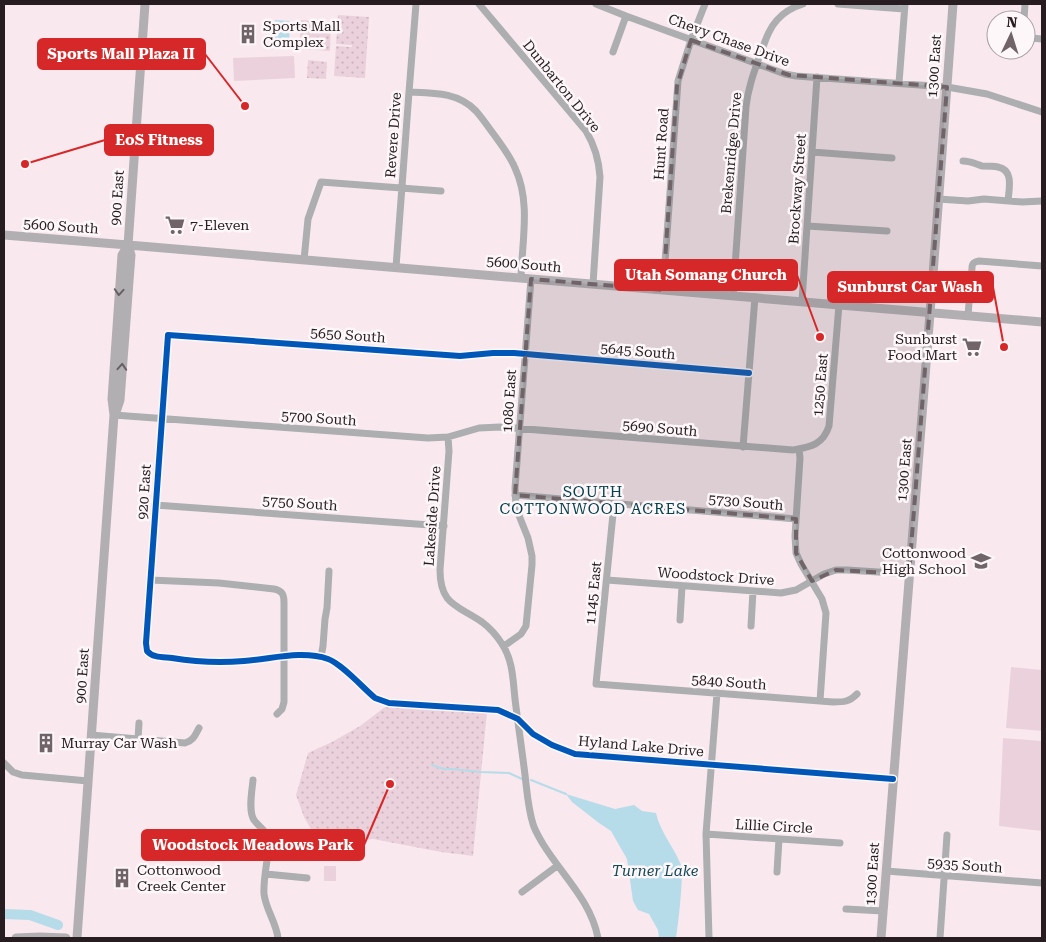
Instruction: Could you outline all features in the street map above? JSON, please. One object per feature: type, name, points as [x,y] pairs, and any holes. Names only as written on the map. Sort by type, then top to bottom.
[{"type":"main road","name":"900 East","points":[[77,938],[114,415],[112,399],[122,255],[128,245],[145,4]]},
{"type":"main road","name":"1300 East","points":[[881,938],[953,4]]},
{"type":"main road","name":"5600 South","points":[[4,235],[1042,322]]},
{"type":"main road","points":[[16,938],[66,938]]},
{"type":"street","name":"Revere Drive","points":[[396,267],[416,4]]},
{"type":"street","name":"Dunbarton Drive","points":[[479,4],[586,131],[594,145],[600,177],[593,284]]},
{"type":"street","name":"Chevy Chase Drive","points":[[596,4],[784,74],[947,87],[987,94],[1042,112]]},
{"type":"street","name":"Hunt Road","points":[[663,290],[680,72],[705,4]]},
{"type":"street","name":"Brekenridge Drive","points":[[732,296],[746,107],[749,89],[769,31],[775,21],[788,10],[803,4]]},
{"type":"street","points":[[838,4],[905,6],[899,83]]},
{"type":"street","points":[[613,52],[626,16]]},
{"type":"street","name":"Brockway Street","points":[[802,302],[817,77]]},
{"type":"street","points":[[408,92],[446,95],[466,103],[478,113],[509,156],[519,176],[524,198],[525,213],[520,278]]},
{"type":"street","points":[[812,152],[892,158]]},
{"type":"street","points":[[963,161],[982,166],[1000,167],[1005,170],[1009,177],[1008,201]]},
{"type":"street","points":[[304,260],[308,219],[321,182],[441,191]]},
{"type":"street","points":[[938,199],[1042,201]]},
{"type":"street","points":[[807,226],[886,231]]},
{"type":"street","points":[[968,315],[972,264],[975,262],[1042,266]]},
{"type":"street","name":"1080 East","points":[[504,646],[520,634],[526,626],[532,565],[531,547],[516,507],[515,496],[531,279]]},
{"type":"street","points":[[743,447],[754,297]]},
{"type":"street","name":"1250 East","points":[[799,449],[818,443],[827,433],[829,426],[839,305]]},
{"type":"street","name":"5650 South","points":[[168,335],[460,356],[505,353],[525,354]]},
{"type":"street","name":"920 East","points":[[147,651],[150,580],[168,335]]},
{"type":"street","name":"5645 South","points":[[525,354],[749,373]]},
{"type":"street","name":"5700 South","points":[[114,415],[428,438],[448,437],[478,428],[520,428]]},
{"type":"street","name":"5690 South","points":[[520,428],[787,451],[799,449]]},
{"type":"street","name":"Lakeside Drive","points":[[448,437],[449,451],[440,577],[450,602],[482,623],[504,646],[508,654],[512,670],[527,793],[533,824],[557,866],[586,906],[593,920],[598,938]]},
{"type":"street","points":[[799,449],[796,553],[822,599],[826,613],[820,701]]},
{"type":"street","name":"5730 South","points":[[515,496],[796,519]]},
{"type":"street","name":"1145 East","points":[[596,684],[614,504]]},
{"type":"street","name":"5750 South","points":[[155,505],[444,526]]},
{"type":"street","name":"Woodstock Drive","points":[[607,580],[774,593],[788,592],[803,587],[824,574],[836,570],[909,574]]},
{"type":"street","points":[[321,657],[329,571]]},
{"type":"street","points":[[150,580],[219,583],[274,589],[284,594],[284,702],[278,714]]},
{"type":"street","points":[[680,620],[682,586]]},
{"type":"street","points":[[751,626],[753,592]]},
{"type":"street","name":"Hyland Lake Drive","points":[[147,651],[153,656],[214,662],[284,656],[321,657],[337,663],[375,698],[382,701],[498,710],[518,719],[525,727],[542,739],[575,754],[893,779]]},
{"type":"street","name":"5840 South","points":[[596,684],[845,702],[857,694]]},
{"type":"street","points":[[709,938],[706,834],[717,693]]},
{"type":"street","points":[[138,739],[139,723]]},
{"type":"street","points":[[91,735],[186,743],[194,738],[199,728]]},
{"type":"street","points":[[4,763],[13,772],[22,775],[88,781]]},
{"type":"street","points":[[253,780],[252,814],[269,839],[265,896],[278,938]]},
{"type":"street","name":"Lillie Circle","points":[[706,834],[840,843]]},
{"type":"street","points":[[940,938],[947,835]]},
{"type":"street","points":[[777,872],[779,839]]},
{"type":"street","points":[[522,892],[557,866]]},
{"type":"street","name":"5935 South","points":[[886,871],[1042,883]]},
{"type":"street","points":[[266,874],[307,878]]},
{"type":"street","points":[[846,909],[883,911]]},
{"type":"highlighted area","points":[[691,40],[789,75],[947,87],[909,574],[836,570],[812,581],[796,553],[796,519],[515,495],[531,279],[663,290],[677,86]]},
{"type":"shaded area","points":[[338,15],[369,17],[365,78],[334,76],[336,46],[352,47],[352,45],[336,44]]},
{"type":"shaded area","points":[[301,20],[331,22],[330,51],[299,49]]},
{"type":"shaded area","points":[[294,56],[295,78],[234,81],[233,58]]},
{"type":"shaded area","points":[[308,60],[327,62],[326,79],[307,78]]},
{"type":"shaded area","points":[[1011,667],[1042,670],[1042,731],[1006,728]]},
{"type":"shaded area","points":[[385,707],[487,712],[473,856],[373,839],[320,845],[304,817],[296,795],[308,753],[360,726]]},
{"type":"shaded area","points":[[1003,738],[1042,741],[1042,831],[999,826]]},
{"type":"shaded area","points":[[324,866],[336,866],[336,881],[324,881]]},
{"type":"water","points":[[275,20],[290,21],[289,45],[273,44]]},
{"type":"water","name":"Turner Lake","points":[[566,794],[615,809],[634,805],[642,811],[656,813],[682,870],[676,938],[659,938],[658,930],[649,914],[638,910],[633,901],[627,859],[611,831],[572,802]]},
{"type":"waterway","points":[[432,765],[444,769],[509,773],[522,779]]},
{"type":"waterway","points":[[531,780],[566,794]]},
{"type":"waterway","points":[[4,914],[30,915],[58,925]]},
{"type":"cycle path","points":[[749,373],[514,353],[460,356],[168,335],[146,643],[147,651],[158,657],[208,662],[244,661],[297,655],[318,656],[340,666],[375,698],[389,703],[498,710],[518,719],[533,734],[552,745],[575,754],[893,779]]},
{"type":"place","name":"Sports Mall Complex","points":[[248,34]]},
{"type":"place","name":"Sports Mall Plaza II","points":[[245,106]]},
{"type":"place","name":"EoS Fitness","points":[[25,164]]},
{"type":"place","name":"7-Eleven","points":[[175,225]]},
{"type":"place","name":"Utah Somang Church","points":[[820,337]]},
{"type":"place","name":"Sunburst Food Mart","points":[[972,347]]},
{"type":"place","name":"Sunburst Car Wash","points":[[1004,347]]},
{"type":"place","name":"Cottonwood High School","points":[[981,561]]},
{"type":"place","name":"Murray Car Wash","points":[[46,743]]},
{"type":"place","name":"Woodstock Meadows Park","points":[[390,784]]},
{"type":"place","name":"Cottonwood Creek Center","points":[[122,878]]},
{"type":"district","name":"SOUTH COTTONWOOD ACRES","points":[[593,500]]}]
